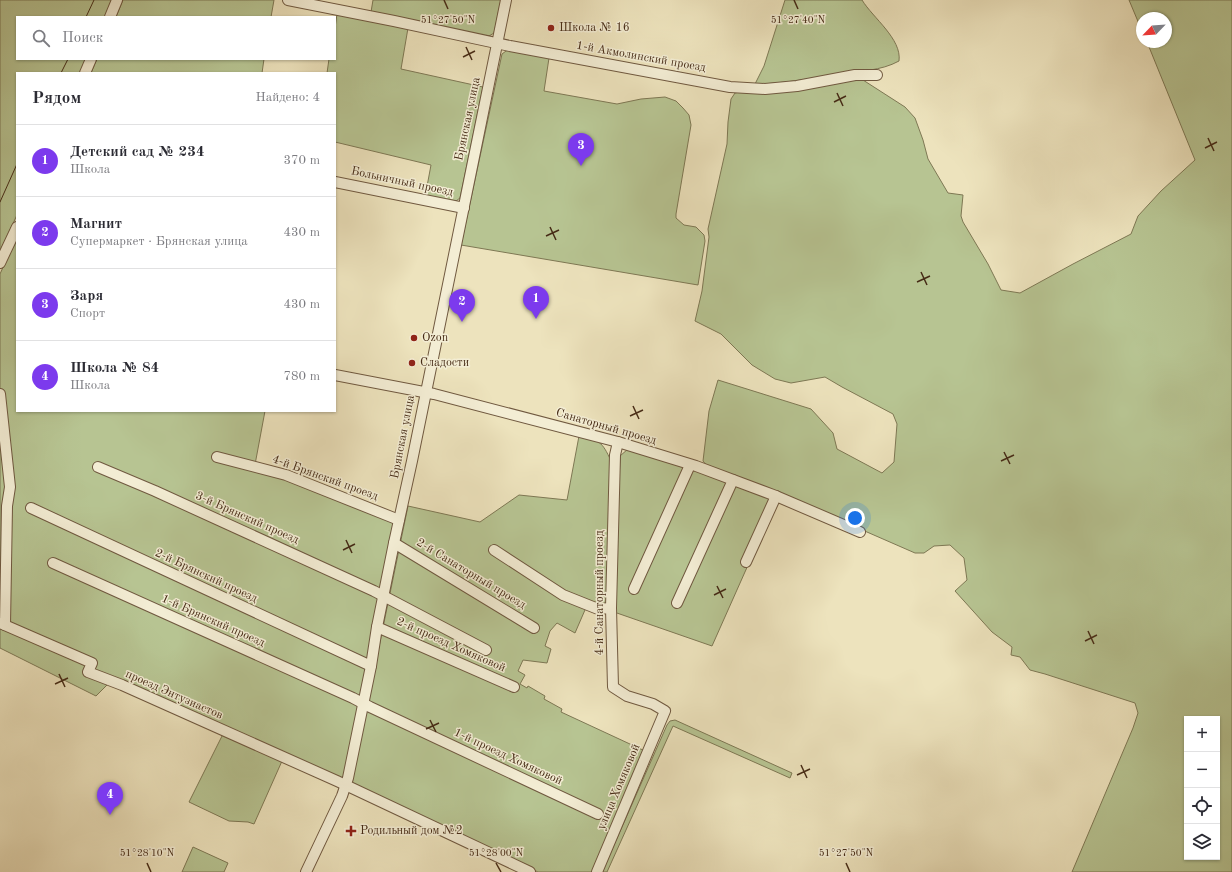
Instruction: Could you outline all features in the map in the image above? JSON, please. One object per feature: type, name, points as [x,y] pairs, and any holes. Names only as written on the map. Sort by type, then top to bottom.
[{"type":"street","points":[[110,16],[117,0]]},
{"type":"street","name":"1-й Акмолинский проезд","points":[[288,0],[394,21],[497,44],[730,87],[765,89],[797,86],[855,75],[877,75]]},
{"type":"street","name":"Брянская улица","points":[[306,872],[345,786],[371,666],[377,627],[394,543],[400,520],[506,0]]},
{"type":"street","points":[[85,72],[91,60]]},
{"type":"street","name":"Больничный проезд","points":[[336,182],[464,208]]},
{"type":"street","points":[[0,263],[16,230]]},
{"type":"street","name":"Санаторный проезд","points":[[336,375],[425,393],[618,442],[733,480],[776,496],[860,532]]},
{"type":"street","points":[[0,394],[10,487],[7,506],[2,624]]},
{"type":"street","name":"4-й Санаторный проезд","points":[[618,442],[615,456],[611,608],[612,687],[627,696],[653,704],[665,711]]},
{"type":"street","name":"4-й Брянский проезд","points":[[217,458],[286,475],[400,520]]},
{"type":"street","points":[[634,589],[690,465]]},
{"type":"street","name":"3-й Брянский проезд","points":[[98,467],[218,519],[374,591],[486,650]]},
{"type":"street","points":[[677,603],[733,480]]},
{"type":"street","points":[[746,562],[776,496]]},
{"type":"street","name":"2-й Брянский проезд","points":[[30,508],[371,666]]},
{"type":"street","name":"2-й Санаторный проезд","points":[[394,543],[534,628]]},
{"type":"street","points":[[494,550],[563,595],[598,608],[611,608]]},
{"type":"street","name":"1-й Брянский проезд","points":[[53,563],[363,703]]},
{"type":"street","name":"проезд Энтузиастов","points":[[2,624],[92,662],[88,672],[345,786]]},
{"type":"street","name":"2-й проезд Хомяковой","points":[[377,627],[514,687]]},
{"type":"street","name":"1-й проезд Хомяковой","points":[[363,703],[598,814]]},
{"type":"street","name":"улица Хомяковой","points":[[596,872],[665,711]]},
{"type":"street","points":[[345,786],[530,872]]},
{"type":"green space","points":[[0,0],[112,0],[105,16],[16,16],[16,60],[86,60],[80,72],[16,72],[16,217],[0,251]]},
{"type":"green space","points":[[123,0],[274,0],[271,16],[116,16]]},
{"type":"green space","points":[[373,0],[501,0],[494,33],[489,36],[483,36],[371,12]]},
{"type":"green space","points":[[785,0],[862,0],[892,37],[899,53],[899,61],[885,67],[870,70],[786,82],[755,84],[764,66]]},
{"type":"green space","points":[[1129,0],[1232,0],[1232,872],[1072,872],[1133,728],[1138,713],[1135,703],[1030,670],[1020,657],[1011,655],[1012,647],[992,632],[955,591],[967,580],[964,558],[950,545],[934,546],[924,553],[915,553],[780,494],[708,467],[703,461],[709,411],[718,380],[811,409],[833,433],[837,449],[882,473],[894,462],[897,424],[893,414],[825,377],[791,383],[775,379],[752,365],[721,334],[695,321],[702,291],[709,237],[708,229],[727,144],[731,99],[735,93],[744,91],[848,80],[863,80],[905,107],[915,118],[928,159],[948,193],[963,195],[961,216],[963,222],[988,264],[1001,290],[1020,293],[1131,234],[1138,216],[1161,191],[1195,160],[1149,48],[1172,48],[1172,12],[1136,12],[1136,17]]},
{"type":"green space","points":[[337,14],[408,28],[401,69],[483,87],[460,198],[456,201],[425,197],[431,165],[336,142],[336,72],[327,72],[329,60],[336,60]]},
{"type":"green space","points":[[511,50],[549,58],[544,91],[617,104],[641,99],[665,97],[676,101],[689,115],[691,125],[676,218],[684,225],[696,227],[704,235],[705,241],[698,285],[461,245],[502,54]]},
{"type":"green space","points":[[97,60],[264,60],[262,72],[91,72]]},
{"type":"green space","points":[[16,238],[16,412],[265,412],[254,470],[287,479],[396,521],[344,776],[341,778],[109,683],[96,696],[0,648],[0,274]]},
{"type":"green space","points":[[579,436],[599,442],[605,449],[611,461],[607,611],[588,603],[575,633],[557,623],[550,631],[545,646],[551,649],[547,663],[523,660],[518,671],[525,675],[520,684],[527,688],[528,686],[545,696],[544,699],[562,709],[561,712],[645,751],[593,872],[538,872],[355,785],[352,783],[352,778],[408,506],[480,522],[519,495],[567,500]]},
{"type":"green space","points":[[628,449],[729,481],[773,499],[773,509],[712,646],[614,612],[620,456]]},
{"type":"green space","points":[[675,720],[792,773],[790,778],[673,726],[607,872],[602,872],[667,725],[670,721]]},
{"type":"green space","points":[[223,734],[282,761],[254,824],[248,822],[229,821],[189,802]]},
{"type":"green space","points":[[193,847],[228,863],[224,872],[182,872]]},
{"type":"tram line","points":[[86,16],[94,0]]},
{"type":"tram line","points":[[62,72],[68,60]]},
{"type":"tram line","points":[[0,202],[16,166]]},
{"type":"place","name":"Школа № 16","points":[[551,28]]},
{"type":"place","name":"Заря","points":[[581,166]]},
{"type":"place","name":"Детский сад № 234","points":[[536,319]]},
{"type":"place","name":"Магнит","points":[[462,322]]},
{"type":"place","name":"Ozon","points":[[414,338]]},
{"type":"place","name":"Сладости","points":[[412,363]]},
{"type":"place","name":"Школа № 84","points":[[110,815]]},
{"type":"place","name":"Родильный дом №2","points":[[351,831]]}]
